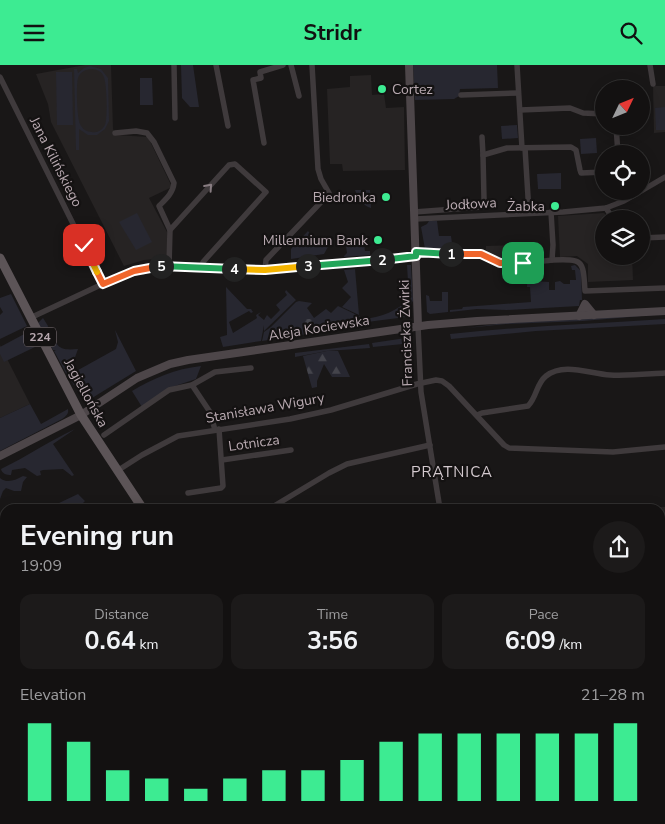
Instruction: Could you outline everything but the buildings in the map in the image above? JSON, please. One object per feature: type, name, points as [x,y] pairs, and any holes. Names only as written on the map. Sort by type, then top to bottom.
[{"type":"main road","name":"Jagiellońska","points":[[0,258],[81,415],[140,504]]},
{"type":"street","points":[[174,65],[175,118]]},
{"type":"street","points":[[216,65],[228,126]]},
{"type":"street","points":[[264,143],[253,80],[261,78],[260,72],[283,65]]},
{"type":"street","points":[[292,65],[299,96]]},
{"type":"street","points":[[312,65],[318,169],[329,193]]},
{"type":"street","name":"Franciszka Żwirki","points":[[409,65],[420,383],[439,504]]},
{"type":"street","points":[[517,65],[529,213]]},
{"type":"street","points":[[650,65],[653,84]]},
{"type":"street","name":"Jana Kilińskiego","points":[[0,77],[103,284]]},
{"type":"street","points":[[461,95],[518,93]]},
{"type":"street","points":[[520,110],[570,109],[595,114]]},
{"type":"street","points":[[115,133],[136,131],[147,133],[154,142],[174,183],[174,188],[169,196],[159,206],[170,230],[169,266]]},
{"type":"street","name":"Jodłowa","points":[[414,215],[482,207],[484,205],[482,137]]},
{"type":"street","points":[[483,155],[508,148],[573,147],[577,152],[580,171],[582,173],[595,172]]},
{"type":"street","points":[[170,230],[229,165],[235,164],[266,192],[203,262],[203,268]]},
{"type":"street","name":"Jodłowa","points":[[650,184],[665,177]]},
{"type":"street","points":[[265,270],[266,261],[323,200]]},
{"type":"street","name":"Jodłowa","points":[[414,215],[551,212],[606,208],[625,200]]},
{"type":"street","points":[[551,212],[552,260]]},
{"type":"street","points":[[650,238],[665,237]]},
{"type":"street","points":[[30,318],[135,270],[169,266],[265,270],[416,254],[481,254],[504,263],[573,259],[583,269],[585,303],[579,316]]},
{"type":"street","points":[[585,291],[665,288]]},
{"type":"street","points":[[585,303],[594,315]]},
{"type":"street","name":"Aleja Kociewska","points":[[0,456],[81,415],[137,378],[170,364],[418,326],[665,311]]},
{"type":"street","points":[[104,435],[166,391],[192,385],[216,372],[251,368]]},
{"type":"street","points":[[477,415],[528,406],[532,402],[540,382],[552,373],[564,369],[611,375],[665,373]]},
{"type":"street","name":"Stanisława Wigury","points":[[117,471],[142,455],[178,437],[331,410],[420,383],[436,380],[444,382],[508,448],[613,452],[665,447]]},
{"type":"street","name":"Lotnicza","points":[[188,493],[221,488],[223,485],[222,460],[217,430],[210,411],[192,385]]},
{"type":"street","points":[[277,504],[347,464],[430,445]]},
{"type":"street","name":"Lotnicza","points":[[222,460],[290,450]]},
{"type":"shaded area","points":[[85,65],[111,65],[113,129],[116,135],[148,137],[172,187],[149,198],[167,232],[167,258],[144,260],[124,266],[51,122],[48,104],[36,74]]},
{"type":"shaded area","points":[[371,75],[372,95],[384,94],[386,108],[404,107],[405,170],[343,171],[342,164],[330,164],[327,89],[350,87],[350,76]]},
{"type":"shaded area","points":[[653,86],[665,86],[665,132],[654,133]]},
{"type":"shaded area","points":[[595,214],[595,265],[632,265],[633,280],[588,282],[588,264],[577,256],[560,257],[558,216]]},
{"type":"shaded area","points":[[523,245],[523,260],[500,261],[486,252],[486,246]]},
{"type":"shaded area","points":[[0,345],[30,404],[0,418]]},
{"type":"green space","points":[[181,65],[193,65],[199,107],[190,107],[182,98]]},
{"type":"green space","points":[[413,65],[497,65],[498,88],[460,89],[459,96],[454,99],[415,100]]},
{"type":"green space","points":[[90,66],[101,69],[108,78],[109,121],[105,129],[97,135],[88,135],[79,129],[79,150],[76,150],[74,69],[77,69],[78,73]],"holes":[[[90,69],[99,71],[103,75],[107,100],[105,125],[100,131],[94,132],[87,131],[81,126],[77,101],[77,82],[79,76]]]},
{"type":"green space","points":[[56,72],[72,72],[73,125],[57,125]]},
{"type":"green space","points":[[140,78],[152,78],[153,105],[140,105]]},
{"type":"green space","points":[[665,107],[665,130],[656,130],[655,108]]},
{"type":"green space","points":[[517,125],[518,138],[502,139],[501,126]]},
{"type":"green space","points":[[596,138],[595,153],[581,154],[580,139]]},
{"type":"green space","points":[[561,173],[561,189],[538,189],[537,174]]},
{"type":"green space","points":[[355,190],[370,190],[371,208],[361,201]]},
{"type":"green space","points":[[137,213],[152,242],[136,250],[119,222]]},
{"type":"green space","points":[[429,221],[437,221],[439,236],[451,236],[453,251],[425,249],[421,227]]},
{"type":"green space","points":[[308,231],[316,242],[326,236],[329,245],[324,254],[291,259],[291,249]]},
{"type":"green space","points":[[363,237],[365,251],[370,251],[370,255],[343,257],[347,253],[346,246],[355,238]]},
{"type":"green space","points":[[407,265],[411,265],[413,301],[410,304],[412,314],[406,317],[367,322],[365,319],[389,313],[405,303],[409,298]]},
{"type":"green space","points":[[575,265],[581,271],[582,300],[580,300],[579,306],[507,310],[477,309],[450,312],[450,310],[462,309],[463,307],[531,302],[530,287],[527,287],[528,268],[538,267],[538,271],[535,272],[534,281],[549,282],[549,290],[555,290],[555,282],[560,281],[564,284],[570,284],[570,280],[576,280],[575,270],[572,270],[571,266]]},
{"type":"green space","points":[[355,269],[359,315],[342,307],[351,297],[342,288],[348,282],[344,270]]},
{"type":"green space","points":[[226,287],[247,309],[251,309],[253,312],[249,311],[229,322],[233,333],[257,318],[256,315],[261,312],[258,315],[264,320],[267,315],[271,319],[280,310],[276,305],[287,295],[286,290],[296,300],[264,331],[264,325],[261,341],[223,347],[220,337],[227,335]]},
{"type":"green space","points":[[442,292],[448,292],[448,312],[430,314],[427,312],[426,295],[429,296],[430,301],[442,301]]},
{"type":"green space","points":[[11,294],[27,326],[0,339],[0,315],[3,312],[0,307],[0,298]]},
{"type":"green space","points":[[299,301],[312,303],[307,308],[314,318],[326,309],[331,313],[338,306],[359,316],[365,322],[341,329],[262,341],[264,332]]},
{"type":"green space","points":[[665,314],[583,321],[506,324],[467,328],[504,323]]},
{"type":"green space","points":[[43,318],[48,326],[46,333],[49,328],[59,346],[65,349],[78,349],[68,377],[54,351],[56,350],[53,350],[38,323]]},
{"type":"green space","points":[[299,319],[332,319],[328,328],[298,329],[292,327]]},
{"type":"green space","points":[[665,319],[665,324],[536,331],[451,339],[450,334],[531,327]]},
{"type":"green space","points":[[115,330],[136,371],[92,398],[84,400],[69,378],[71,374],[116,349],[118,342]]},
{"type":"green space","points":[[30,331],[37,346],[4,362],[0,354],[0,347]]},
{"type":"green space","points":[[406,338],[413,343],[373,347],[372,343]]},
{"type":"green space","points":[[369,344],[370,348],[327,351],[295,357],[295,353]]},
{"type":"green space","points":[[327,351],[338,351],[350,377],[332,377],[324,364],[317,381],[317,387],[312,388],[303,356]]},
{"type":"green space","points":[[201,366],[196,379],[169,388],[142,407],[132,391],[165,375],[182,369]]},
{"type":"green space","points":[[30,404],[41,424],[68,409],[68,412],[62,419],[0,451],[0,418]]},
{"type":"green space","points":[[75,429],[53,444],[74,475],[72,476],[63,469],[43,470],[40,471],[41,475],[37,476],[25,468],[12,470],[11,475],[2,472],[1,469]]},
{"type":"green space","points":[[23,476],[27,477],[23,482],[21,491],[6,488],[0,499],[0,478],[9,481]]},
{"type":"green space","points":[[78,494],[85,501],[82,504],[59,503]]},
{"type":"place","name":"Cortez","points":[[382,89]]},
{"type":"place","name":"Biedronka","points":[[386,197]]},
{"type":"place","name":"Żabka","points":[[555,206]]},
{"type":"place","name":"Millennium Bank","points":[[378,240]]},
{"type":"district","name":"PRĄTNICA","points":[[452,472]]},
{"type":"route","points":[[84,245],[103,284],[124,274],[149,267],[169,266],[265,270],[416,256],[416,252],[481,254],[500,263],[523,263]]}]
